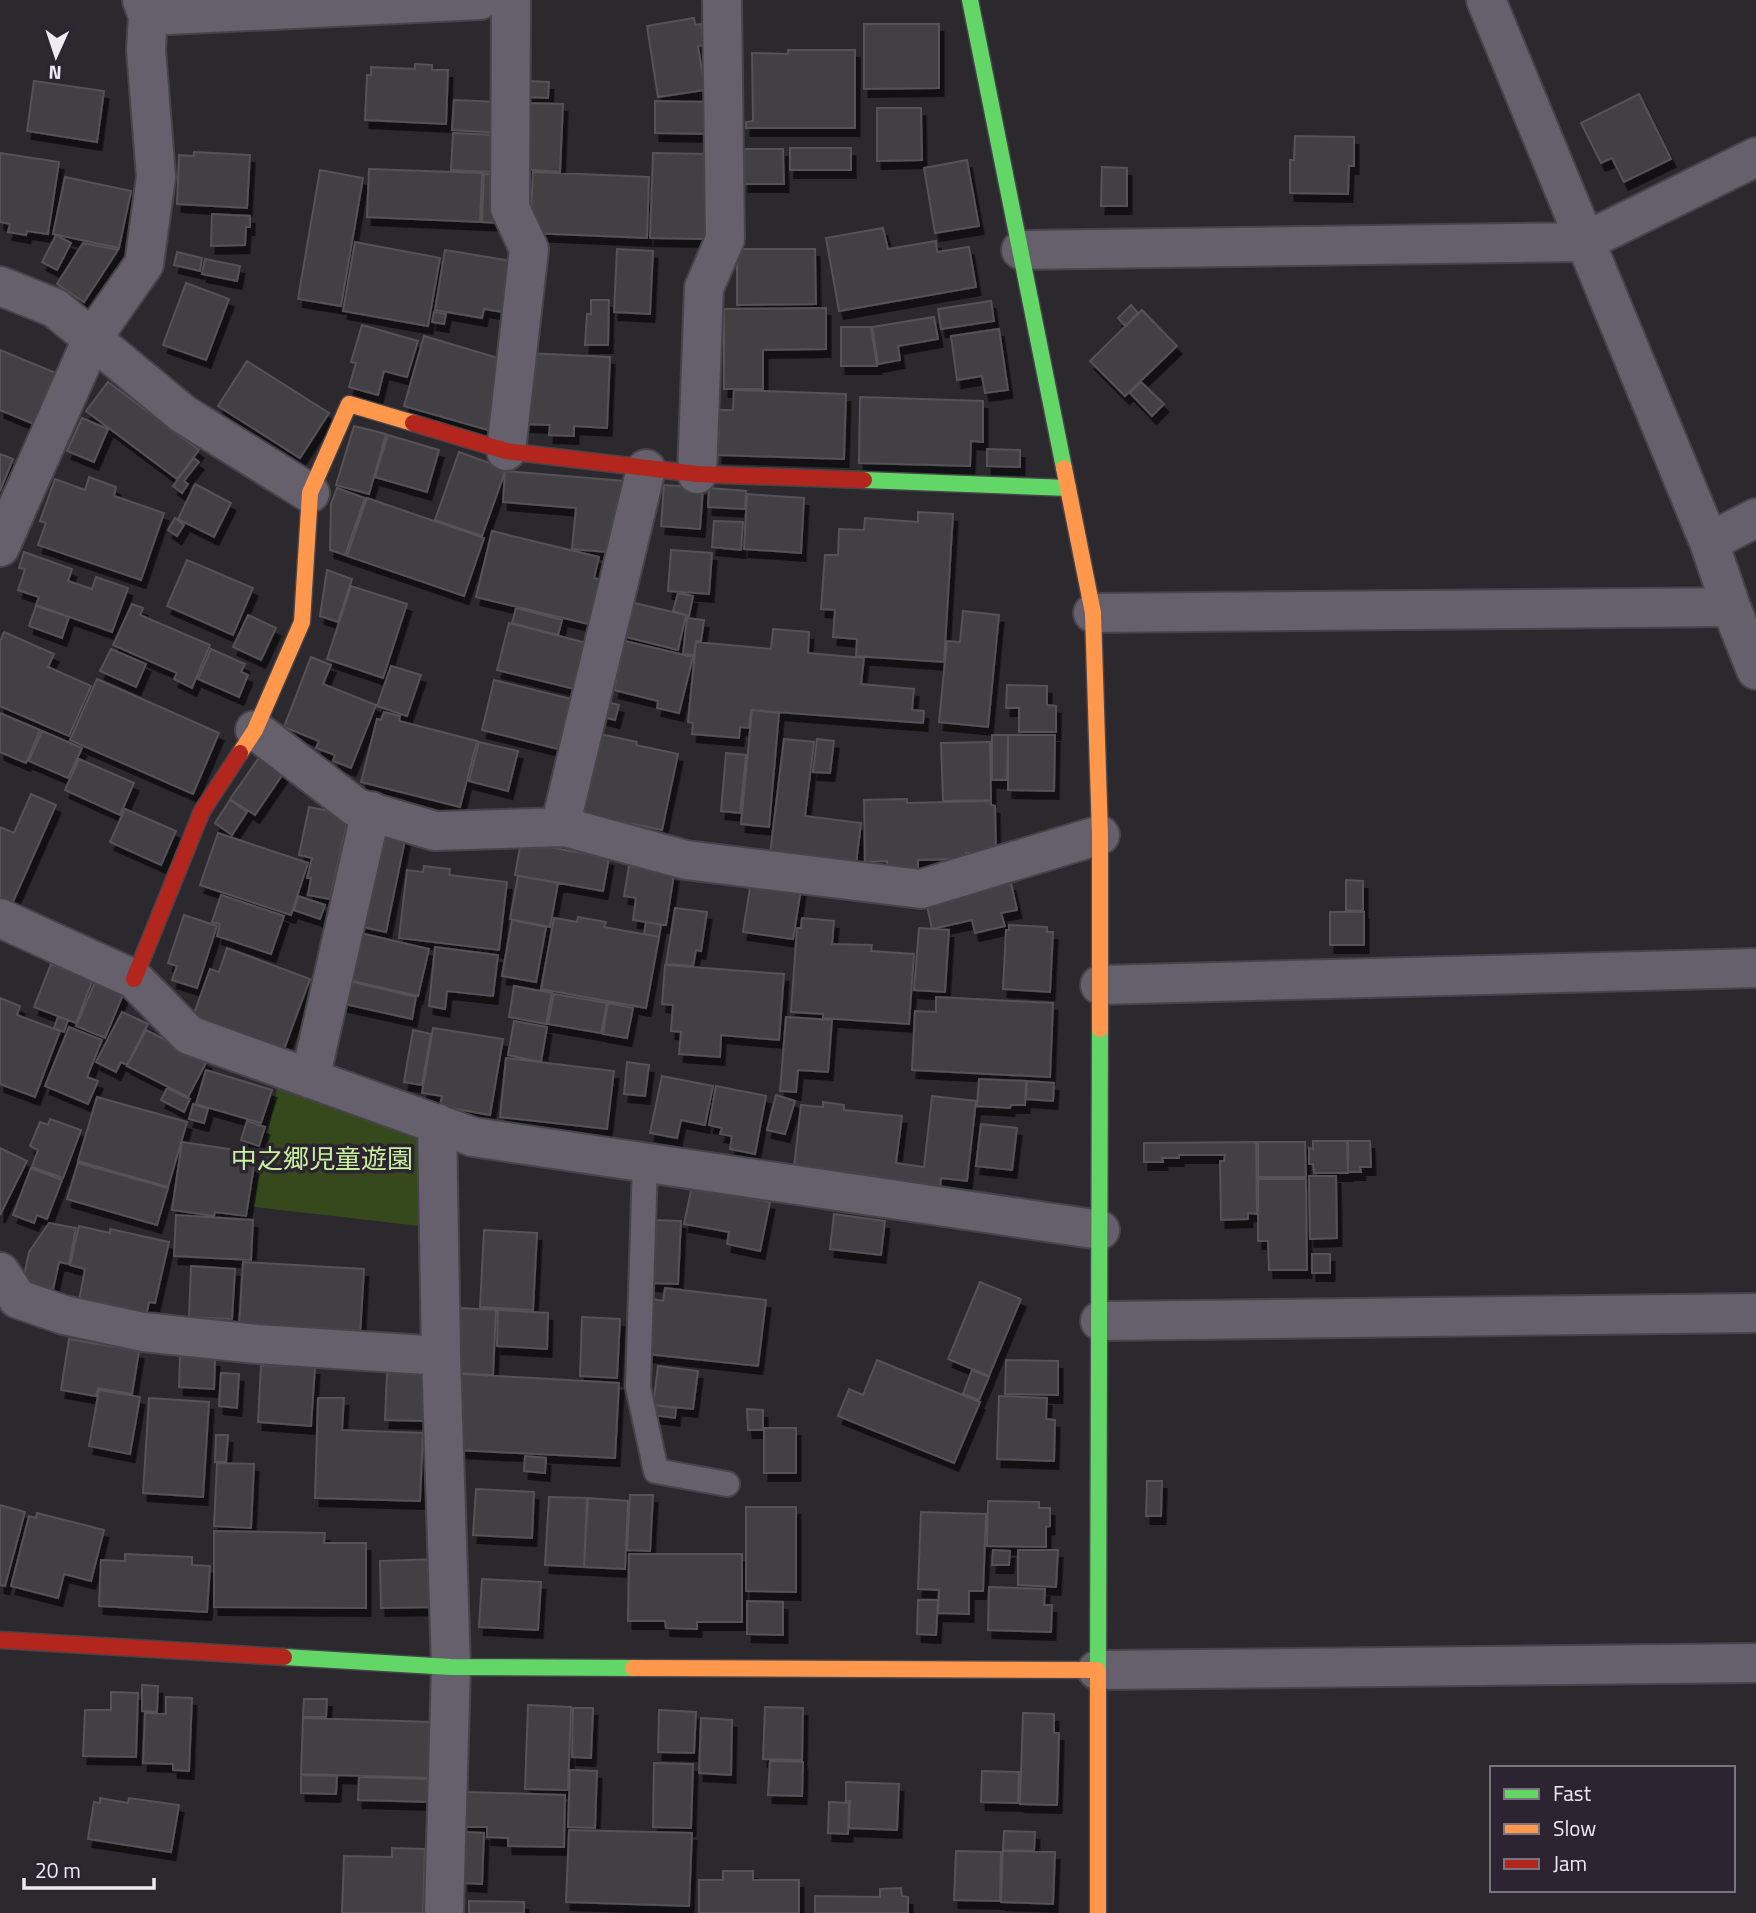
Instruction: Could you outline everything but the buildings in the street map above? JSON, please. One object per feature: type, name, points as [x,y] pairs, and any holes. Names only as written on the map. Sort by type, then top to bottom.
[{"type":"street","points":[[0,547],[93,337],[144,264],[156,177],[145,8],[481,0]]},
{"type":"street","points":[[506,451],[529,249],[510,208],[511,0]]},
{"type":"street","points":[[697,474],[704,288],[725,239],[722,0]]},
{"type":"street","points":[[970,0],[1093,613],[1100,835],[1098,1913]]},
{"type":"street","points":[[1486,0],[1709,542],[1756,670]]},
{"type":"street","points":[[1021,250],[1584,242],[1756,157]]},
{"type":"street","points":[[0,286],[55,308],[183,414],[310,493]]},
{"type":"street","points":[[134,979],[202,811],[255,730],[302,622],[310,493],[349,404],[506,451],[646,469],[697,474],[1068,488]]},
{"type":"street","points":[[560,827],[646,469]]},
{"type":"street","points":[[1709,542],[1756,518]]},
{"type":"street","points":[[1093,613],[1731,607]]},
{"type":"street","points":[[255,730],[357,808],[436,831],[565,827],[686,860],[921,889],[1100,835]]},
{"type":"street","points":[[310,1079],[371,811]]},
{"type":"street","points":[[0,918],[134,979],[189,1035],[473,1138],[1100,1230]]},
{"type":"street","points":[[1100,985],[1756,968]]},
{"type":"street","points":[[437,1123],[451,1667],[444,1913]]},
{"type":"street","points":[[0,1272],[18,1299],[64,1315],[143,1332],[257,1344],[441,1356]]},
{"type":"street","points":[[1100,1321],[1756,1312]]},
{"type":"street","points":[[0,1640],[451,1667],[1097,1670],[1756,1662]]},
{"type":"lane","points":[[645,1164],[638,1387],[656,1471],[727,1484]]},
{"type":"green space","name":"中之郷児童遊園","points":[[278,1084],[426,1131],[429,1227],[253,1207]]},
{"type":"traffic: fast","points":[[970,0],[1064,468]]},
{"type":"traffic: fast","points":[[864,480],[1068,488]]},
{"type":"traffic: fast","points":[[1098,1675],[1100,1029]]},
{"type":"traffic: fast","points":[[284,1657],[451,1667],[633,1668]]},
{"type":"traffic: slow","points":[[240,753],[255,730],[302,622],[310,493],[349,404],[413,423]]},
{"type":"traffic: slow","points":[[1064,468],[1093,613],[1100,835],[1100,1029]]},
{"type":"traffic: slow","points":[[633,1668],[1097,1670]]},
{"type":"traffic: slow","points":[[1098,1675],[1098,1913]]},
{"type":"traffic: jam","points":[[413,423],[506,451],[697,474],[864,480]]},
{"type":"traffic: jam","points":[[134,979],[202,811],[240,753]]},
{"type":"traffic: jam","points":[[0,1640],[284,1657]]}]
